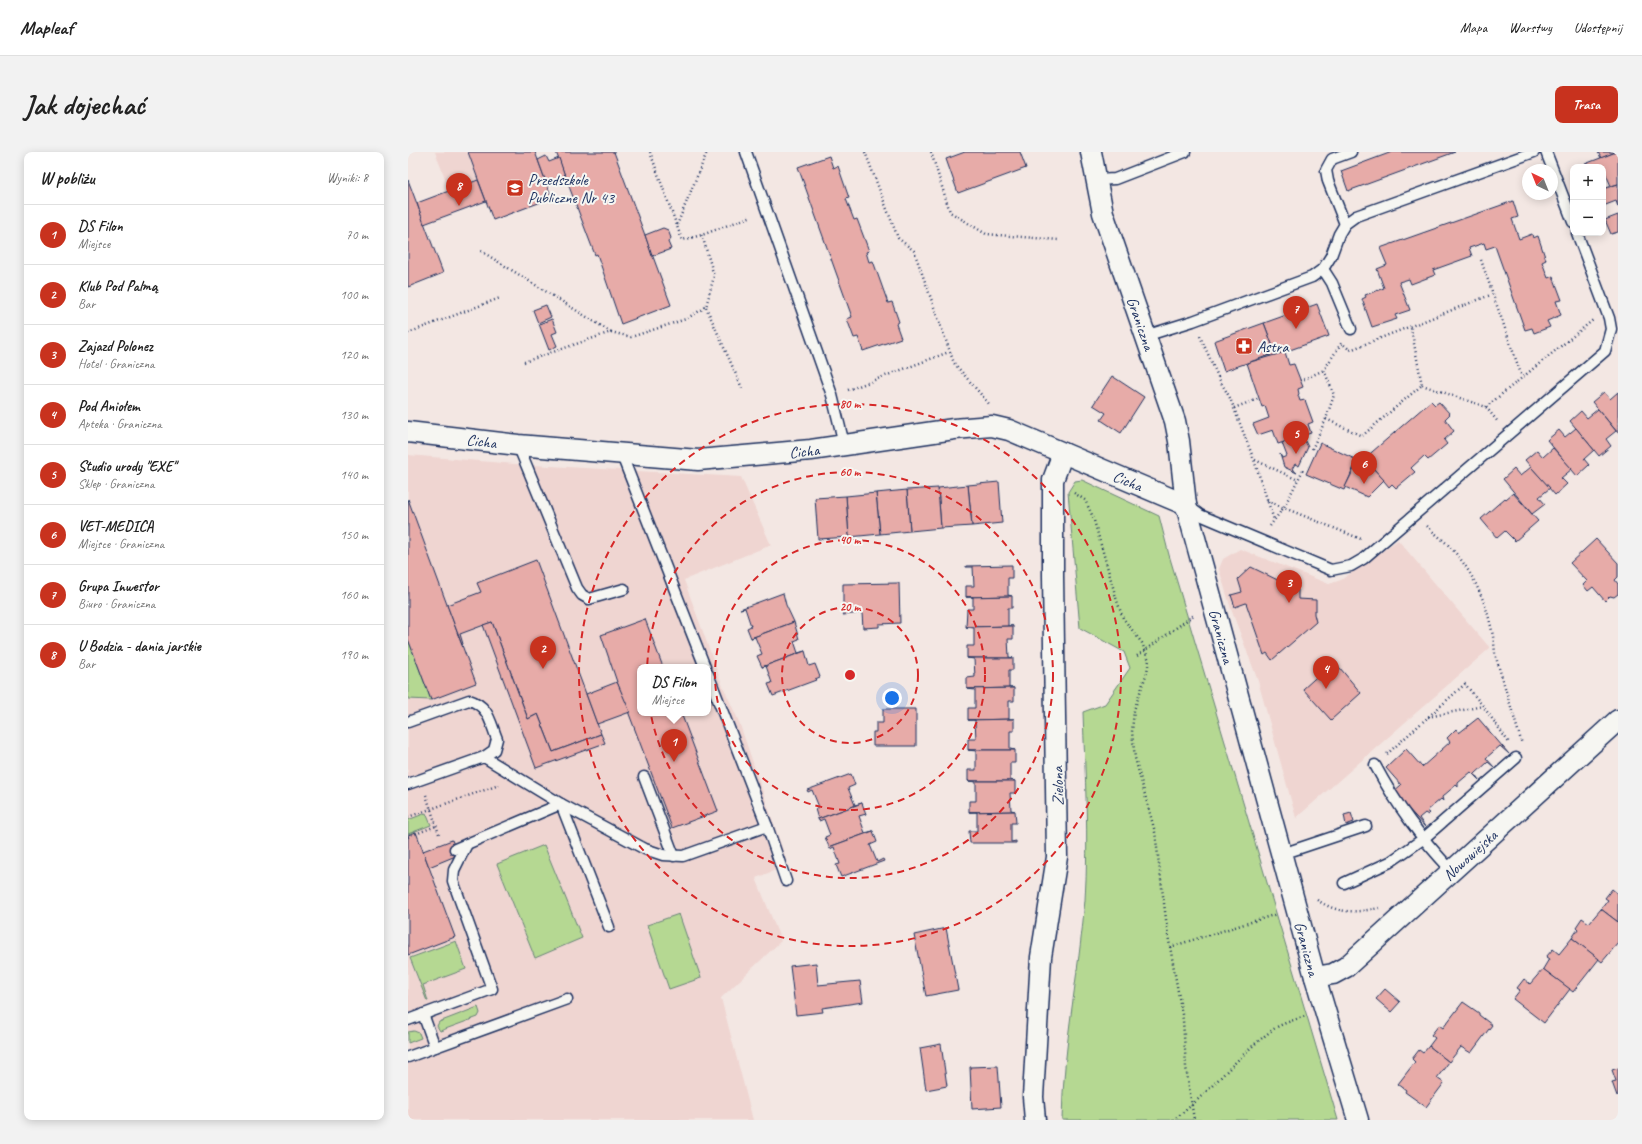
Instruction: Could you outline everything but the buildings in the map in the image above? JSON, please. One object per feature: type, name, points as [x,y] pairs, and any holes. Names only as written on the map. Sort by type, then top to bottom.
[{"type":"street","name":"Graniczna","points":[[1091,152],[1103,213],[1175,421],[1179,441],[1186,505],[1315,977],[1358,1120]]},
{"type":"street","name":"Cicha","points":[[408,432],[518,445],[621,452],[698,460],[803,451],[954,429],[992,426],[1009,430],[1186,505]]},
{"type":"street","name":"Zielona","points":[[1035,1120],[1033,1097],[1041,957],[1057,857],[1053,480],[1063,453]]},
{"type":"street","name":"Nowowiejska","points":[[1315,977],[1333,974],[1346,967],[1617,721]]},
{"type":"lane","points":[[746,152],[832,395],[844,444]]},
{"type":"lane","points":[[1096,180],[1116,179],[1185,152]]},
{"type":"lane","points":[[1345,224],[1328,181],[1326,170],[1332,159],[1351,152]]},
{"type":"lane","points":[[1145,336],[1193,321],[1312,277],[1323,269],[1331,256],[1339,234],[1345,224],[1356,216],[1534,152]]},
{"type":"lane","points":[[1546,152],[1570,214]]},
{"type":"lane","points":[[1186,505],[1200,515],[1331,570],[1351,566],[1363,559],[1605,351],[1612,329],[1578,236]]},
{"type":"lane","points":[[1323,269],[1332,283],[1351,329]]},
{"type":"lane","points":[[518,445],[577,588],[582,595],[589,598],[624,589]]},
{"type":"lane","points":[[621,452],[704,664]]},
{"type":"lane","points":[[711,682],[767,826],[786,881]]},
{"type":"lane","points":[[408,722],[469,700],[479,703],[485,710],[497,739],[494,750],[484,757],[408,784]]},
{"type":"lane","points":[[484,757],[561,804],[645,849],[663,855],[683,856],[767,826]]},
{"type":"lane","points":[[1344,883],[1390,862],[1423,839],[1516,758]]},
{"type":"lane","points":[[1375,765],[1392,797],[1423,839],[1452,871]]},
{"type":"lane","points":[[644,777],[674,856]]},
{"type":"lane","points":[[455,849],[561,804]]},
{"type":"lane","points":[[561,804],[609,927]]},
{"type":"lane","points":[[1282,854],[1366,826]]},
{"type":"lane","points":[[408,1020],[492,989],[453,881],[454,870],[467,844]]},
{"type":"lane","points":[[408,1057],[567,998]]},
{"type":"lane","points":[[423,1014],[436,1047]]},
{"type":"path","points":[[650,152],[682,240],[702,235],[767,210]]},
{"type":"path","points":[[676,225],[707,152]]},
{"type":"path","points":[[865,152],[898,238],[914,251],[954,363],[992,406]]},
{"type":"path","points":[[931,152],[950,212],[986,234],[1059,240]]},
{"type":"path","points":[[702,235],[714,276],[706,307],[742,388]]},
{"type":"path","points":[[481,251],[611,332],[631,338],[686,319],[706,307]]},
{"type":"path","points":[[1481,260],[1522,377]]},
{"type":"path","points":[[1342,343],[1350,350],[1411,328],[1493,294]]},
{"type":"path","points":[[408,333],[500,298]]},
{"type":"path","points":[[1486,407],[1606,310]]},
{"type":"path","points":[[1411,328],[1422,385]]},
{"type":"path","points":[[1300,381],[1324,370],[1351,329]]},
{"type":"path","points":[[524,362],[611,332]]},
{"type":"path","points":[[1198,332],[1218,380],[1234,408],[1254,460],[1274,520]]},
{"type":"path","points":[[832,395],[949,352]]},
{"type":"path","points":[[1312,449],[1326,419],[1334,395],[1324,370]]},
{"type":"path","points":[[1422,385],[1486,407],[1509,435]]},
{"type":"path","points":[[1326,419],[1362,436],[1422,385]]},
{"type":"path","points":[[1234,408],[1260,398]]},
{"type":"path","points":[[1254,460],[1298,480]]},
{"type":"path","points":[[1264,525],[1270,528],[1284,507],[1304,468]]},
{"type":"path","points":[[1071,490],[1085,500],[1093,517],[1123,618],[1146,650],[1149,660],[1148,672],[1134,710],[1132,732],[1135,758],[1155,832],[1170,947],[1183,1020],[1186,1068],[1194,1120]]},
{"type":"path","points":[[1268,501],[1378,546]]},
{"type":"path","points":[[1414,515],[1452,549],[1465,566],[1476,586],[1494,640],[1494,654],[1524,750]]},
{"type":"path","points":[[1138,656],[1194,615]]},
{"type":"path","points":[[1375,765],[1465,684],[1514,749],[1516,758]]},
{"type":"path","points":[[1428,717],[1483,706]]},
{"type":"path","points":[[408,817],[518,778]]},
{"type":"path","points":[[425,790],[439,834]]},
{"type":"path","points":[[408,837],[436,826]]},
{"type":"path","points":[[1314,899],[1334,910],[1343,912],[1383,907]]},
{"type":"path","points":[[1170,947],[1296,908]]},
{"type":"path","points":[[1174,1120],[1192,1106],[1225,1072],[1272,1030],[1325,1008]]},
{"type":"shaded area","name":"Przedszkole Publiczne Nr 43","points":[[435,152],[535,152],[552,198],[493,220],[478,181],[450,191]]},
{"type":"shaded area","points":[[408,455],[515,464],[741,477],[771,545],[684,580],[722,684],[739,722],[788,865],[756,878],[781,941],[721,998],[753,1120],[408,1120]]},
{"type":"shaded area","points":[[1398,540],[1490,648],[1296,818],[1258,681],[1231,609],[1219,569],[1223,559],[1240,549],[1329,584],[1341,580]]},
{"type":"green space","points":[[1082,480],[1159,516],[1169,555],[1338,1120],[1062,1120],[1065,1065],[1085,900],[1087,830],[1083,712],[1105,704],[1130,668],[1124,652],[1080,628],[1068,492],[1075,481]]},
{"type":"green space","points":[[408,639],[431,700],[408,699]]},
{"type":"green space","points":[[426,813],[431,825],[408,834],[408,820]]},
{"type":"green space","points":[[544,845],[582,938],[535,958],[497,864]]},
{"type":"green space","points":[[679,914],[701,978],[669,989],[647,925]]},
{"type":"green space","points":[[456,941],[466,969],[423,985],[427,1001],[410,958]]},
{"type":"green space","points":[[478,1007],[480,1013],[478,1017],[440,1031],[437,1026],[439,1022]]},
{"type":"green space","points":[[414,1031],[419,1033],[421,1038],[408,1043],[408,1032]]},
{"type":"place","name":"Przedszkole Publiczne Nr 43","points":[[515,188]]},
{"type":"place","name":"U Bodzia - dania jarskie","points":[[459,206]]},
{"type":"place","name":"Grupa Inwestor","points":[[1296,329]]},
{"type":"place","name":"Astra","points":[[1244,346]]},
{"type":"place","name":"Studio urody \"EXE\"","points":[[1296,454]]},
{"type":"place","name":"VET-MEDICA","points":[[1364,484]]},
{"type":"place","name":"Zajazd Polonez","points":[[1289,603]]},
{"type":"place","name":"Klub Pod Palmą","points":[[543,669]]},
{"type":"place","name":"Pod Aniołem","points":[[1326,689]]},
{"type":"place","name":"DS Filon","points":[[674,762]]}]
